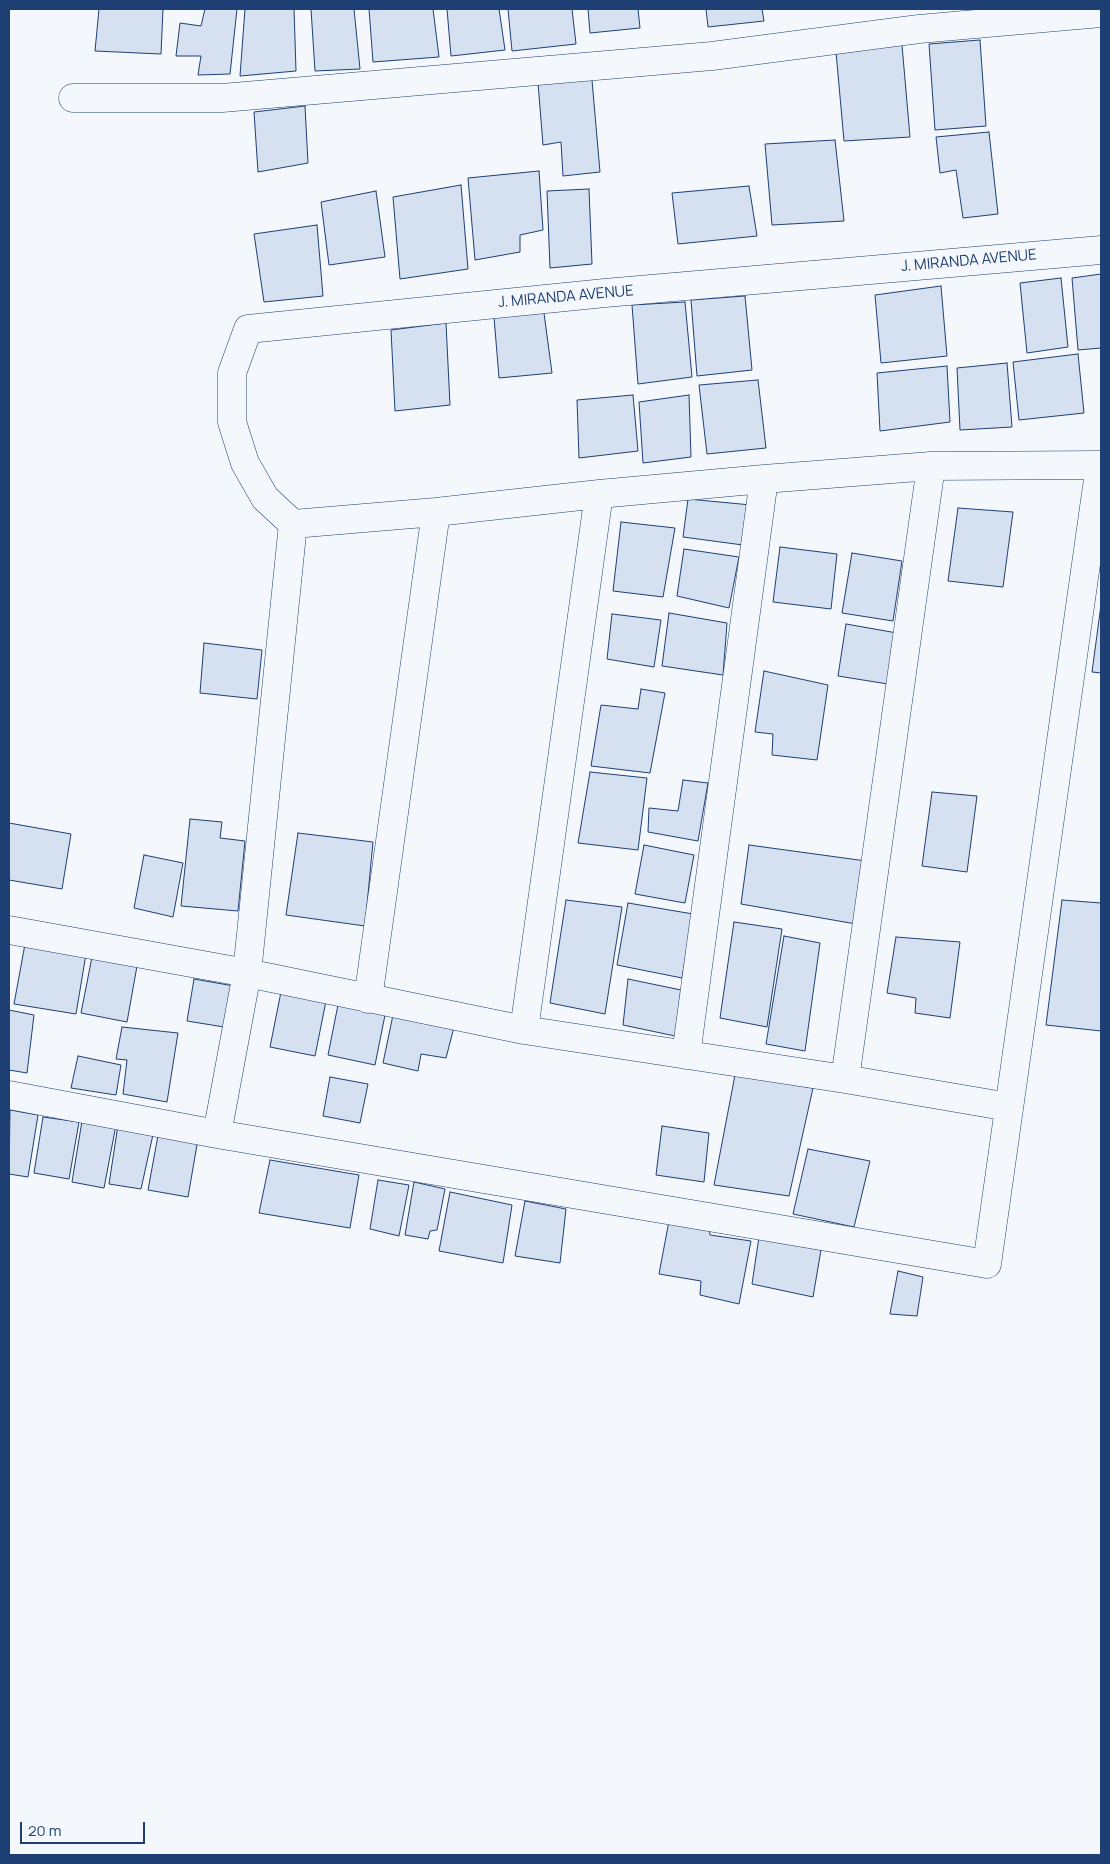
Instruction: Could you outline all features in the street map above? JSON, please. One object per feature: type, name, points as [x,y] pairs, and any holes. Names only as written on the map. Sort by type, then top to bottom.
[{"type":"street","points":[[73,98],[222,98],[712,56],[919,29],[1101,13]]},
{"type":"street","name":"J. MIRANDA AVENUE","points":[[293,524],[265,498],[245,463],[232,422],[232,373],[248,329],[605,293],[1101,250]]},
{"type":"street","points":[[9,1095],[217,1134],[987,1264],[1100,465],[931,466],[599,494],[436,512],[293,524],[247,973],[217,1134]]},
{"type":"street","points":[[845,1079],[931,466]]},
{"type":"street","points":[[686,1055],[764,479]]},
{"type":"street","points":[[524,1030],[599,494]]},
{"type":"street","points":[[368,999],[436,512]]},
{"type":"street","points":[[9,930],[247,973],[524,1030],[845,1079],[1009,1107]]},
{"type":"building","points":[[99,9],[163,9],[161,54],[95,51]]},
{"type":"building","points":[[205,9],[237,9],[230,74],[198,75],[201,56],[176,56],[180,23],[201,26]]},
{"type":"building","points":[[245,9],[294,9],[296,71],[240,76]]},
{"type":"building","points":[[311,9],[354,9],[360,69],[315,71]]},
{"type":"building","points":[[369,9],[433,9],[439,57],[373,62]]},
{"type":"building","points":[[447,9],[499,9],[505,50],[451,56]]},
{"type":"building","points":[[508,9],[572,9],[576,44],[512,51]]},
{"type":"building","points":[[588,9],[638,9],[640,28],[590,33]]},
{"type":"building","points":[[706,9],[762,9],[764,21],[708,27]]},
{"type":"building","points":[[980,40],[986,126],[935,130],[929,44]]},
{"type":"building","points":[[902,45],[910,137],[844,141],[836,52]]},
{"type":"building","points":[[592,80],[600,172],[563,176],[561,142],[543,145],[538,83]]},
{"type":"building","points":[[305,106],[308,163],[258,172],[254,112]]},
{"type":"building","points":[[989,132],[998,214],[963,218],[956,170],[940,173],[936,137]]},
{"type":"building","points":[[835,140],[844,221],[772,225],[765,144]]},
{"type":"building","points":[[539,171],[543,230],[520,235],[520,252],[475,260],[468,178]]},
{"type":"building","points":[[461,185],[468,269],[400,279],[393,197]]},
{"type":"building","points":[[749,186],[757,236],[678,244],[672,193]]},
{"type":"building","points":[[589,189],[592,264],[550,268],[547,191]]},
{"type":"building","points":[[376,191],[385,257],[329,265],[321,202]]},
{"type":"building","points":[[317,225],[323,296],[264,302],[254,234]]},
{"type":"building","points":[[1101,274],[1101,348],[1078,350],[1072,278]]},
{"type":"building","points":[[1061,278],[1068,347],[1027,353],[1020,283]]},
{"type":"building","points":[[941,286],[947,356],[881,363],[875,295]]},
{"type":"building","points":[[745,296],[752,370],[697,376],[691,300]]},
{"type":"building","points":[[685,302],[692,377],[638,384],[632,305]]},
{"type":"building","points":[[544,313],[552,373],[499,378],[494,317]]},
{"type":"building","points":[[446,323],[450,405],[395,411],[391,330]]},
{"type":"building","points":[[1078,354],[1084,413],[1019,420],[1013,362]]},
{"type":"building","points":[[1007,363],[1012,427],[960,430],[957,368]]},
{"type":"building","points":[[947,366],[950,422],[880,431],[877,373]]},
{"type":"building","points":[[758,380],[766,448],[707,454],[699,385]]},
{"type":"building","points":[[633,395],[638,451],[579,458],[577,400]]},
{"type":"building","points":[[689,395],[691,457],[643,463],[639,402]]},
{"type":"building","points":[[688,499],[751,505],[743,545],[683,537]]},
{"type":"building","points":[[958,508],[1013,512],[1003,587],[948,581]]},
{"type":"building","points":[[621,522],[675,528],[663,597],[613,591]]},
{"type":"building","points":[[780,547],[837,554],[831,609],[773,602]]},
{"type":"building","points":[[684,549],[739,557],[729,608],[677,596]]},
{"type":"building","points":[[852,553],[902,561],[893,621],[842,613]]},
{"type":"building","points":[[1101,605],[1101,673],[1092,672]]},
{"type":"building","points":[[669,613],[727,623],[723,675],[662,666]]},
{"type":"building","points":[[612,614],[661,620],[654,667],[607,659]]},
{"type":"building","points":[[846,624],[897,633],[888,684],[838,676]]},
{"type":"building","points":[[204,643],[262,650],[257,699],[200,693]]},
{"type":"building","points":[[764,671],[828,685],[817,760],[772,755],[773,734],[755,732]]},
{"type":"building","points":[[641,689],[665,693],[650,773],[591,766],[601,705],[638,709]]},
{"type":"building","points":[[590,772],[647,778],[638,850],[578,843]]},
{"type":"building","points":[[683,780],[708,783],[698,841],[648,832],[649,808],[678,811]]},
{"type":"building","points":[[932,792],[977,796],[967,872],[922,866]]},
{"type":"building","points":[[190,819],[222,822],[220,838],[245,841],[238,911],[181,906]]},
{"type":"building","points":[[9,823],[71,834],[62,889],[9,880]]},
{"type":"building","points":[[298,833],[373,842],[365,926],[286,915]]},
{"type":"building","points":[[644,845],[694,855],[685,903],[635,894]]},
{"type":"building","points":[[749,845],[866,861],[856,924],[741,904]]},
{"type":"building","points":[[144,855],[183,863],[173,917],[134,908]]},
{"type":"building","points":[[566,900],[622,907],[605,1014],[550,1003]]},
{"type":"building","points":[[1062,900],[1101,903],[1101,1031],[1046,1025]]},
{"type":"building","points":[[628,903],[693,914],[682,978],[617,965]]},
{"type":"building","points":[[734,922],[782,929],[767,1027],[720,1018]]},
{"type":"building","points":[[784,936],[820,943],[805,1051],[766,1044]]},
{"type":"building","points":[[896,937],[960,942],[950,1018],[915,1013],[916,998],[887,993]]},
{"type":"building","points":[[25,944],[86,954],[76,1014],[14,1004]]},
{"type":"building","points":[[92,957],[137,966],[127,1022],[81,1013]]},
{"type":"building","points":[[194,979],[234,986],[224,1027],[187,1021]]},
{"type":"building","points":[[628,979],[681,990],[675,1036],[623,1025]]},
{"type":"building","points":[[281,992],[326,1001],[315,1056],[270,1047]]},
{"type":"building","points":[[339,1000],[386,1010],[375,1065],[328,1055]]},
{"type":"building","points":[[9,1010],[34,1015],[27,1073],[9,1070]]},
{"type":"building","points":[[393,1015],[454,1027],[446,1058],[421,1054],[418,1071],[383,1063]]},
{"type":"building","points":[[122,1027],[178,1033],[167,1102],[123,1094],[127,1060],[116,1059]]},
{"type":"building","points":[[78,1056],[121,1065],[116,1095],[71,1088]]},
{"type":"building","points":[[735,1075],[813,1088],[789,1196],[714,1185]]},
{"type":"building","points":[[330,1077],[368,1084],[360,1123],[323,1116]]},
{"type":"building","points":[[10,1110],[38,1115],[28,1177],[9,1174]]},
{"type":"building","points":[[43,1117],[79,1122],[69,1179],[34,1173]]},
{"type":"building","points":[[82,1121],[116,1125],[104,1188],[72,1182]]},
{"type":"building","points":[[118,1125],[154,1130],[141,1189],[109,1184]]},
{"type":"building","points":[[662,1126],[709,1133],[704,1182],[656,1175]]},
{"type":"building","points":[[159,1130],[198,1139],[188,1197],[148,1190]]},
{"type":"building","points":[[808,1149],[870,1161],[854,1227],[793,1214]]},
{"type":"building","points":[[270,1160],[359,1175],[350,1228],[259,1213]]},
{"type":"building","points":[[378,1180],[409,1185],[399,1236],[370,1229]]},
{"type":"building","points":[[414,1182],[445,1189],[437,1230],[430,1231],[428,1239],[405,1235]]},
{"type":"building","points":[[450,1192],[512,1205],[503,1263],[439,1251]]},
{"type":"building","points":[[525,1201],[566,1209],[560,1263],[515,1256]]},
{"type":"building","points":[[669,1221],[709,1227],[710,1235],[751,1241],[739,1304],[700,1295],[701,1281],[659,1274]]},
{"type":"building","points":[[759,1237],[821,1250],[813,1297],[752,1284]]},
{"type":"building","points":[[898,1271],[923,1277],[917,1316],[890,1314]]}]
